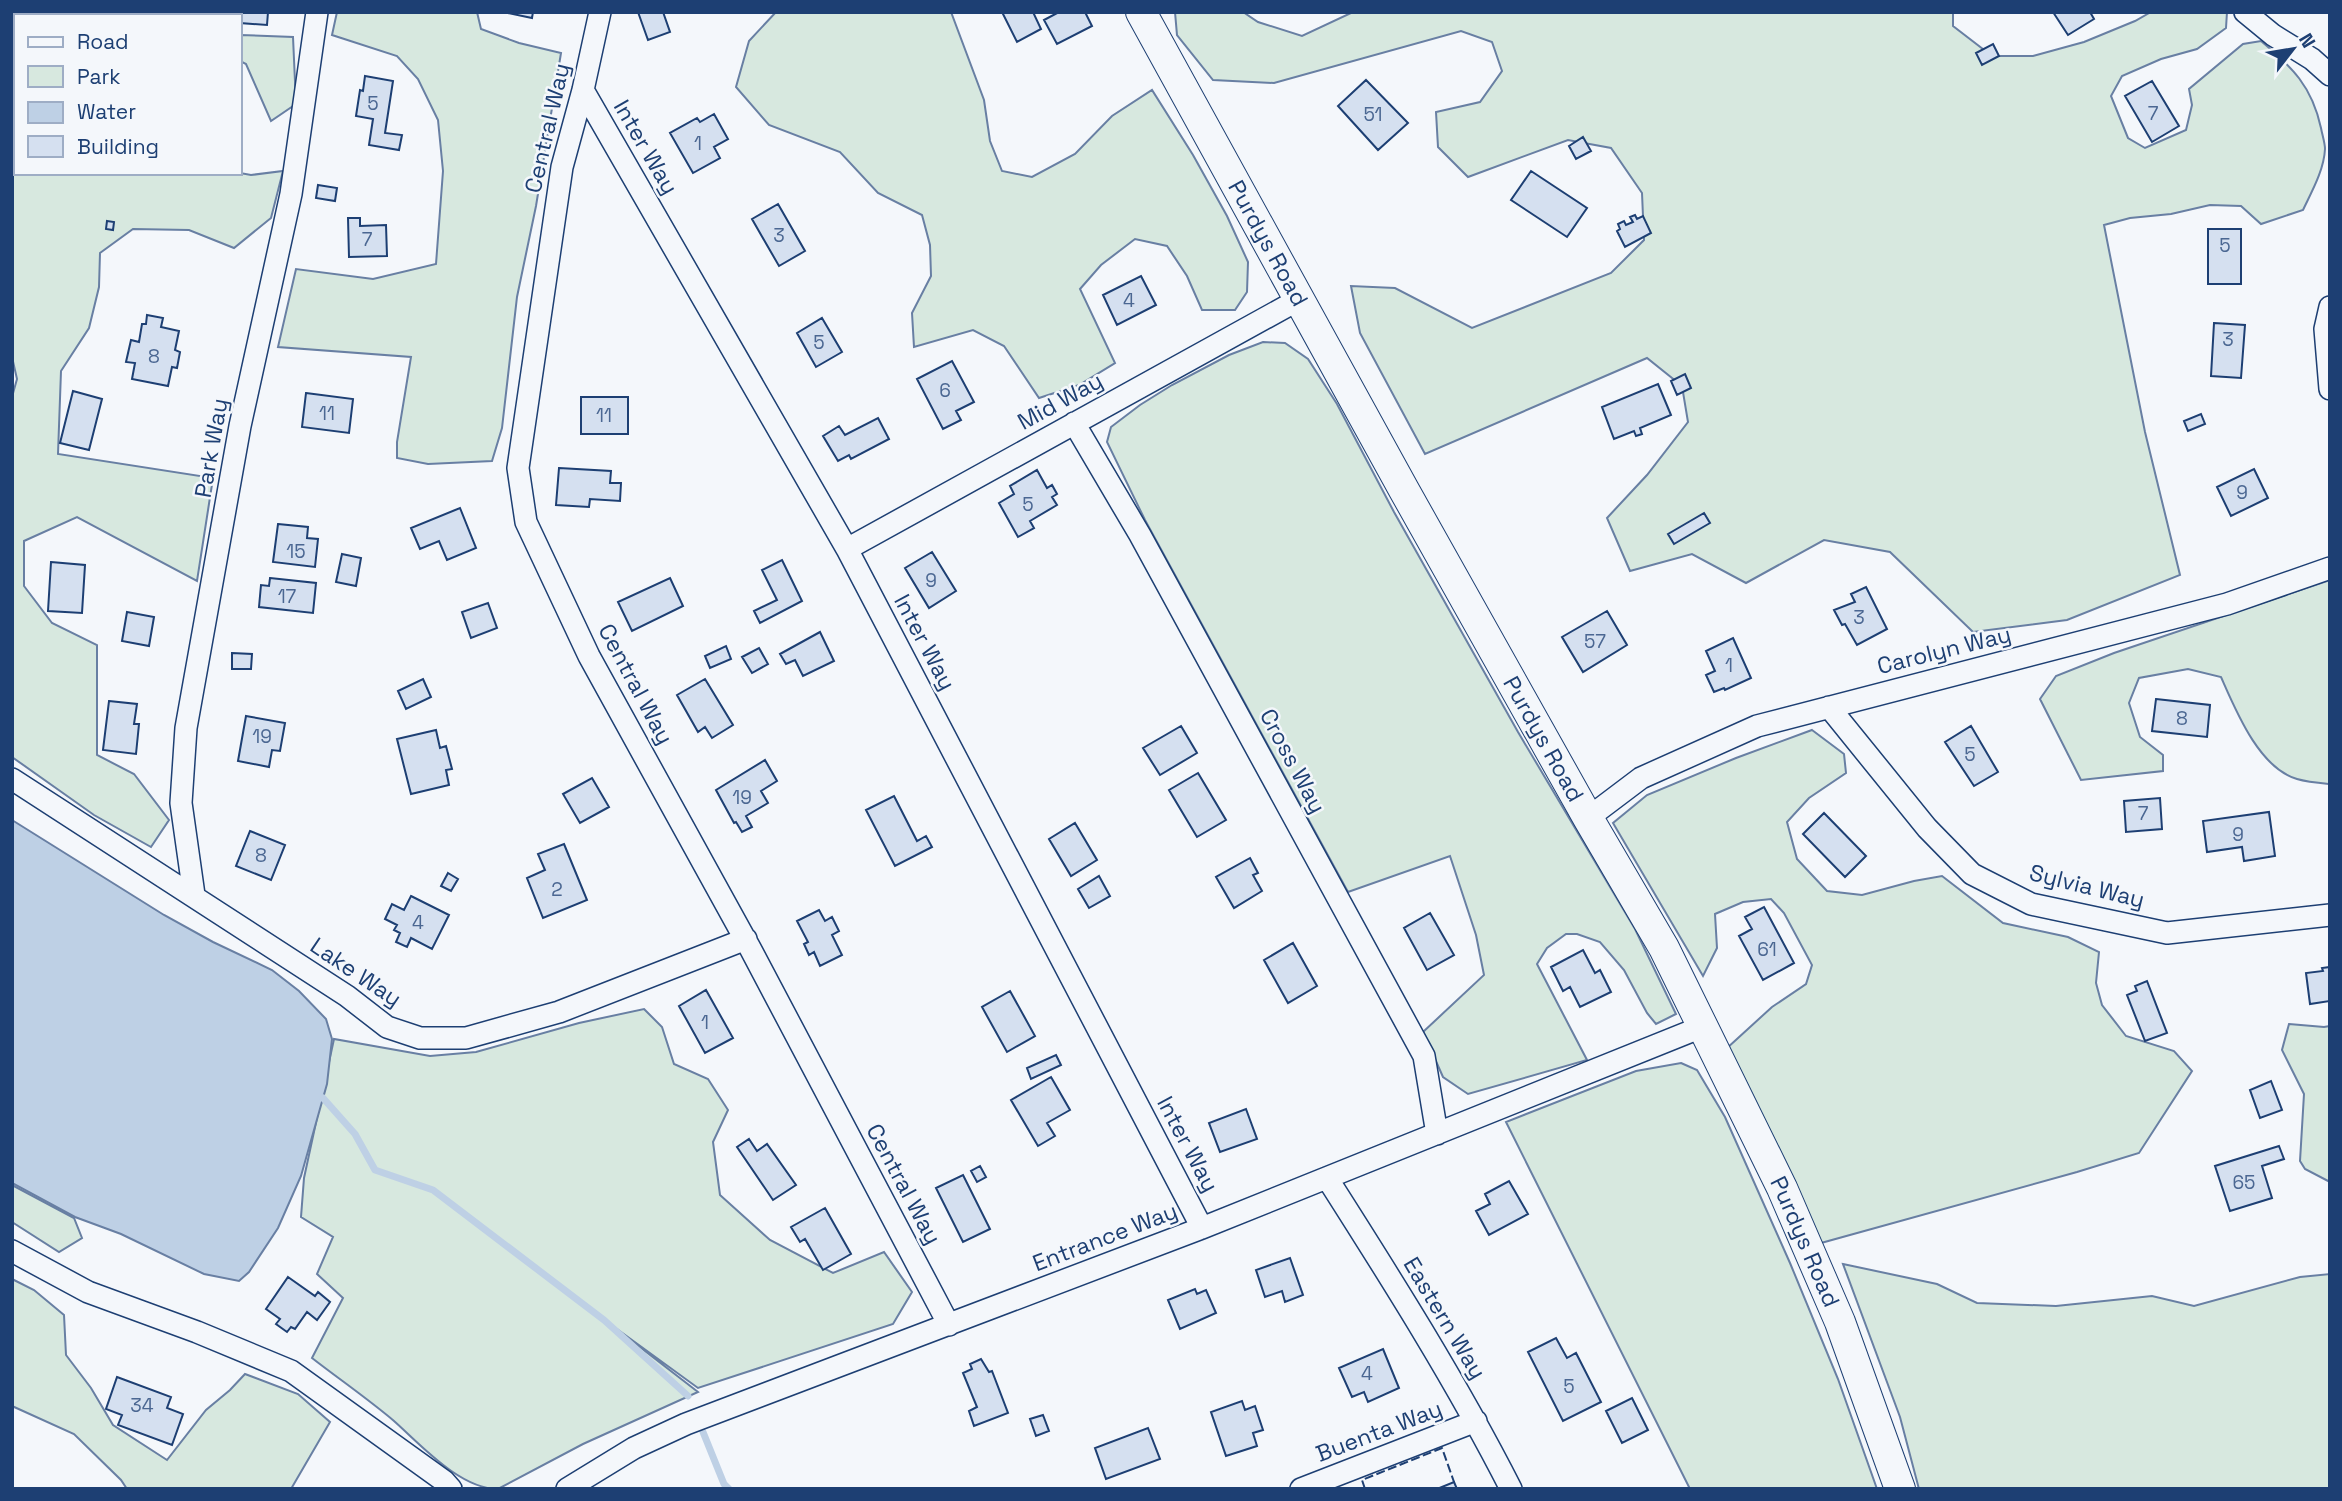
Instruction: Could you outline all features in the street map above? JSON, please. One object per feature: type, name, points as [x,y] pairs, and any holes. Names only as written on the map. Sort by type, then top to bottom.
[{"type":"main road","name":"Purdys Road","points":[[1141,12],[1298,300],[1588,818],[1664,948],[1746,1109],[1812,1256],[1840,1322],[1900,1489]]},
{"type":"street","name":"Park Way","points":[[194,895],[181,803],[186,728],[240,426],[290,194],[317,12]]},
{"type":"street","name":"Central Way","points":[[600,12],[562,167],[518,468],[526,522],[589,656],[746,939],[949,1325]]},
{"type":"street","points":[[2245,12],[2273,35],[2312,59],[2330,75]]},
{"type":"street","name":"Inter Way","points":[[583,90],[847,550],[1202,1228]]},
{"type":"street","name":"Mid Way","points":[[847,550],[1298,300]]},
{"type":"street","points":[[2330,307],[2325,329],[2330,389]]},
{"type":"street","name":"Cross Way","points":[[1074,424],[1140,535],[1424,1056],[1437,1134]]},
{"type":"street","name":"Carolyn Way","points":[[1588,818],[1642,778],[1757,726],[2227,604],[2330,568]]},
{"type":"street","name":"Sylvia Way","points":[[1829,707],[1927,828],[1972,874],[2031,904],[2167,933],[2330,915]]},
{"type":"street","name":"Lake Way","points":[[12,779],[347,996],[387,1027],[421,1038],[466,1038],[559,1012],[746,939]]},
{"type":"street","name":"Entrance Way","points":[[567,1489],[634,1448],[686,1424],[1202,1228],[1704,1026]]},
{"type":"street","name":"Eastern Way","points":[[1327,1178],[1418,1321],[1476,1421],[1511,1489]]},
{"type":"street","points":[[12,1251],[88,1292],[197,1332],[291,1371],[451,1489]]},
{"type":"street","name":"Buenta Way","points":[[1301,1489],[1476,1421]]},
{"type":"green space","points":[[337,12],[477,12],[481,29],[519,43],[561,53],[536,206],[517,297],[502,428],[492,461],[428,464],[397,458],[397,442],[411,357],[278,347],[296,269],[373,279],[436,264],[443,171],[438,120],[418,79],[397,56],[332,35]]},
{"type":"green space","points":[[776,12],[951,12],[984,100],[990,141],[1002,171],[1032,177],[1075,154],[1112,116],[1152,90],[1227,216],[1248,262],[1247,292],[1235,310],[1202,310],[1187,276],[1167,246],[1135,239],[1101,265],[1080,289],[1115,363],[1079,385],[1039,398],[1004,346],[973,330],[914,347],[912,313],[931,276],[930,245],[922,215],[878,193],[840,152],[769,125],[736,87],[749,41]]},
{"type":"green space","points":[[1175,12],[1243,12],[1258,22],[1302,36],[1353,12],[1953,12],[1953,26],[1992,56],[2033,56],[2084,42],[2151,12],[2227,12],[2226,28],[2197,49],[2161,59],[2122,76],[2111,96],[2128,138],[2145,148],[2186,130],[2192,105],[2189,89],[2243,44],[2261,41],[2299,78],[2312,100],[2325,147],[2324,157],[2303,210],[2261,224],[2241,206],[2210,205],[2104,225],[2145,432],[2180,575],[2067,620],[1973,632],[1890,552],[1824,540],[1746,583],[1692,554],[1630,571],[1607,518],[1647,475],[1688,422],[1682,386],[1647,358],[1425,454],[1360,333],[1351,286],[1395,288],[1472,328],[1611,273],[1644,240],[1642,193],[1611,148],[1568,140],[1468,177],[1438,147],[1436,112],[1480,102],[1502,71],[1492,42],[1461,31],[1274,83],[1213,80],[1177,35]]},
{"type":"green space","points":[[242,35],[293,37],[296,104],[271,121],[246,64],[242,62]]},
{"type":"green space","points":[[12,71],[14,175],[251,175],[283,171],[271,218],[234,248],[189,230],[133,229],[100,253],[99,287],[89,328],[61,371],[58,454],[213,478],[197,581],[77,517],[24,541],[24,586],[52,623],[97,645],[97,755],[134,774],[169,820],[151,847],[94,815],[12,757],[12,397],[17,379],[12,357]]},
{"type":"green space","points":[[1263,342],[1285,343],[1308,359],[1337,404],[1394,512],[1518,732],[1635,929],[1676,1014],[1656,1024],[1647,1013],[1624,970],[1600,942],[1577,934],[1566,934],[1547,948],[1537,964],[1587,1060],[1468,1094],[1443,1077],[1423,1032],[1484,975],[1476,935],[1450,856],[1348,892],[1145,520],[1107,442],[1111,427],[1140,405],[1229,355]]},
{"type":"green space","points":[[2330,580],[2330,784],[2309,782],[2283,773],[2250,737],[2221,677],[2188,669],[2139,678],[2129,703],[2140,737],[2163,755],[2163,771],[2081,780],[2040,699],[2056,676],[2114,653]]},
{"type":"green space","points":[[1812,730],[1844,754],[1846,773],[1809,798],[1787,822],[1797,859],[1827,891],[1862,895],[1942,876],[2003,923],[2068,937],[2099,952],[2096,983],[2102,1005],[2126,1036],[2174,1051],[2192,1071],[2139,1153],[1821,1243],[1726,1049],[1772,1007],[1806,984],[1812,965],[1784,913],[1771,899],[1743,902],[1715,914],[1717,948],[1703,976],[1613,823],[1647,795]]},
{"type":"green space","points":[[644,1009],[662,1027],[674,1064],[708,1079],[728,1110],[713,1142],[720,1195],[770,1240],[833,1273],[884,1252],[912,1292],[893,1324],[698,1388],[610,1324],[698,1392],[583,1444],[498,1489],[484,1487],[470,1482],[442,1464],[384,1413],[312,1358],[343,1298],[317,1274],[333,1237],[301,1217],[304,1178],[334,1039],[430,1056],[476,1052],[579,1023]]},
{"type":"green space","points":[[2289,1024],[2330,1026],[2330,1182],[2305,1169],[2300,1161],[2304,1094],[2282,1050]]},
{"type":"green space","points":[[1681,1063],[1697,1070],[1725,1117],[1838,1379],[1877,1489],[1690,1489],[1506,1122],[1636,1071]]},
{"type":"green space","points":[[12,1185],[74,1218],[82,1238],[59,1252],[12,1222]]},
{"type":"green space","points":[[1843,1264],[1937,1284],[1977,1303],[2056,1306],[2152,1296],[2194,1306],[2300,1277],[2330,1274],[2330,1489],[1919,1489],[1900,1417]]},
{"type":"green space","points":[[12,1279],[34,1290],[64,1315],[66,1355],[91,1388],[113,1425],[167,1460],[206,1410],[245,1374],[298,1394],[330,1422],[291,1489],[127,1489],[74,1434],[12,1406]]},
{"type":"water","points":[[12,820],[164,915],[272,970],[299,991],[326,1019],[332,1039],[327,1084],[301,1176],[278,1228],[249,1272],[239,1281],[204,1274],[121,1234],[75,1217],[12,1183]]},
{"type":"building","points":[[268,12],[267,25],[242,23],[242,14],[222,14]]},
{"type":"building","points":[[503,12],[533,12],[532,18]]},
{"type":"building","points":[[638,12],[663,12],[670,32],[648,40]]},
{"type":"building","points":[[1002,12],[1033,12],[1041,29],[1017,42]]},
{"type":"building","points":[[1059,12],[1085,12],[1092,26],[1057,44],[1044,20]]},
{"type":"building","points":[[2053,12],[2090,12],[2094,19],[2068,35]]},
{"type":"building","points":[[1993,44],[1999,56],[1982,65],[1976,53]]},
{"type":"building","points":[[365,76],[393,81],[385,133],[402,135],[399,150],[369,145],[373,119],[356,116]]},
{"type":"building","points":[[1366,80],[1408,123],[1378,150],[1338,106]]},
{"type":"building","points":[[2152,81],[2179,126],[2152,142],[2125,96]]},
{"type":"building","points":[[714,114],[728,139],[714,147],[720,158],[693,173],[670,133],[697,118],[700,122]]},
{"type":"building","points":[[1583,137],[1591,151],[1576,159],[1569,146]]},
{"type":"building","points":[[1531,171],[1587,208],[1567,237],[1511,200]]},
{"type":"building","points":[[318,185],[337,188],[335,201],[316,198]]},
{"type":"building","points":[[778,204],[805,251],[779,266],[752,219]]},
{"type":"building","points":[[1635,215],[1637,219],[1643,216],[1651,233],[1625,247],[1617,231],[1620,229],[1618,224],[1624,221],[1626,225],[1633,222],[1630,217]]},
{"type":"building","points":[[348,218],[360,218],[360,226],[386,225],[387,256],[349,257]]},
{"type":"building","points":[[107,221],[114,222],[113,230],[106,229]]},
{"type":"building","points":[[2208,229],[2241,229],[2241,284],[2208,284]]},
{"type":"building","points":[[1141,276],[1156,305],[1117,325],[1103,295]]},
{"type":"building","points":[[147,315],[163,318],[161,327],[179,331],[175,350],[180,352],[177,368],[172,367],[168,386],[132,379],[135,363],[126,362],[131,340],[139,342],[142,324],[146,324]]},
{"type":"building","points":[[822,318],[842,352],[816,367],[797,333]]},
{"type":"building","points":[[2214,323],[2245,325],[2241,378],[2211,376]]},
{"type":"building","points":[[952,361],[974,402],[956,411],[961,420],[943,429],[917,379]]},
{"type":"building","points":[[1685,374],[1691,388],[1677,395],[1671,381]]},
{"type":"building","points":[[1658,384],[1671,415],[1640,428],[1642,434],[1636,436],[1634,431],[1614,439],[1602,407]]},
{"type":"building","points":[[73,391],[102,399],[89,450],[60,443]]},
{"type":"building","points":[[306,393],[353,399],[349,433],[302,427]]},
{"type":"building","points":[[581,397],[628,397],[628,434],[581,434]]},
{"type":"building","points":[[2201,414],[2205,424],[2188,431],[2184,421]]},
{"type":"building","points":[[878,418],[889,439],[851,459],[849,455],[838,461],[823,436],[839,426],[845,435]]},
{"type":"building","points":[[559,468],[611,471],[610,483],[621,483],[620,501],[590,499],[589,507],[556,505]]},
{"type":"building","points":[[2254,469],[2268,498],[2231,516],[2217,487]]},
{"type":"building","points":[[1037,470],[1047,488],[1052,485],[1057,494],[1052,497],[1057,505],[1030,521],[1034,528],[1018,537],[999,503],[1014,494],[1010,486]]},
{"type":"building","points":[[460,508],[476,548],[447,560],[439,541],[420,549],[411,528]]},
{"type":"building","points":[[1704,513],[1710,523],[1674,544],[1668,534]]},
{"type":"building","points":[[278,524],[308,527],[307,538],[318,539],[315,567],[273,562]]},
{"type":"building","points":[[932,552],[956,591],[929,608],[905,568]]},
{"type":"building","points":[[342,554],[361,558],[356,586],[336,582]]},
{"type":"building","points":[[782,560],[802,601],[760,623],[754,611],[777,600],[762,570]]},
{"type":"building","points":[[51,562],[85,565],[82,613],[48,611]]},
{"type":"building","points":[[270,578],[316,583],[313,613],[259,607],[261,585],[269,586]]},
{"type":"building","points":[[670,578],[683,606],[632,631],[618,602]]},
{"type":"building","points":[[1866,587],[1887,629],[1857,645],[1834,610],[1855,602],[1851,594]]},
{"type":"building","points":[[488,603],[497,628],[471,638],[462,612]]},
{"type":"building","points":[[1607,611],[1627,645],[1583,672],[1562,637]]},
{"type":"building","points":[[127,612],[154,617],[149,646],[122,641]]},
{"type":"building","points":[[820,632],[834,661],[803,676],[795,660],[786,664],[780,654]]},
{"type":"building","points":[[1733,638],[1751,678],[1714,692],[1706,675],[1715,671],[1706,651]]},
{"type":"building","points":[[726,646],[731,659],[710,668],[705,656]]},
{"type":"building","points":[[759,648],[768,664],[752,673],[742,657]]},
{"type":"building","points":[[232,653],[252,654],[251,669],[232,669]]},
{"type":"building","points":[[423,679],[431,697],[406,709],[398,691]]},
{"type":"building","points":[[705,679],[733,725],[712,738],[705,727],[698,732],[677,695]]},
{"type":"building","points":[[2156,699],[2210,705],[2207,737],[2152,731]]},
{"type":"building","points":[[109,701],[137,704],[134,724],[139,724],[136,754],[103,750]]},
{"type":"building","points":[[246,716],[285,723],[280,751],[272,750],[269,767],[238,761]]},
{"type":"building","points":[[1181,726],[1197,753],[1160,775],[1143,748]]},
{"type":"building","points":[[1971,726],[1998,772],[1974,786],[1945,742]]},
{"type":"building","points":[[436,730],[440,748],[446,746],[452,769],[446,770],[449,785],[411,794],[397,739]]},
{"type":"building","points":[[765,760],[777,781],[761,791],[768,803],[746,816],[752,827],[742,832],[716,790]]},
{"type":"building","points":[[1198,773],[1226,820],[1197,837],[1169,790]]},
{"type":"building","points":[[592,778],[609,807],[580,823],[563,794]]},
{"type":"building","points":[[894,796],[917,841],[926,836],[932,847],[895,866],[866,810]]},
{"type":"building","points":[[2160,798],[2162,829],[2126,832],[2124,801]]},
{"type":"building","points":[[2269,812],[2275,856],[2244,861],[2242,847],[2207,852],[2203,821]]},
{"type":"building","points":[[1824,813],[1866,856],[1845,877],[1803,834]]},
{"type":"building","points":[[1075,823],[1097,860],[1071,876],[1049,839]]},
{"type":"building","points":[[250,831],[285,845],[271,880],[236,866]]},
{"type":"building","points":[[564,844],[587,900],[543,918],[527,878],[545,870],[538,854]]},
{"type":"building","points":[[1250,858],[1258,873],[1253,875],[1262,891],[1234,908],[1216,877]]},
{"type":"building","points":[[448,873],[458,879],[451,891],[441,886]]},
{"type":"building","points":[[1099,876],[1110,896],[1089,908],[1078,889]]},
{"type":"building","points":[[411,896],[449,915],[432,949],[411,938],[407,947],[396,942],[400,933],[394,930],[397,925],[385,919],[392,904],[404,910]]},
{"type":"building","points":[[1764,907],[1794,963],[1763,980],[1739,936],[1752,929],[1745,917]]},
{"type":"building","points":[[819,910],[825,921],[832,917],[839,931],[832,935],[842,955],[820,966],[814,952],[809,955],[804,944],[808,942],[797,921]]},
{"type":"building","points":[[1430,913],[1454,955],[1427,970],[1404,928]]},
{"type":"building","points":[[1293,943],[1317,986],[1288,1003],[1264,960]]},
{"type":"building","points":[[1583,950],[1595,973],[1600,970],[1611,992],[1580,1007],[1570,987],[1563,991],[1551,967]]},
{"type":"building","points":[[2330,967],[2330,1001],[2310,1004],[2306,973],[2323,971],[2322,968]]},
{"type":"building","points":[[2147,981],[2167,1033],[2145,1041],[2127,995],[2137,991],[2135,986]]},
{"type":"building","points":[[706,990],[733,1038],[705,1053],[679,1006]]},
{"type":"building","points":[[1010,991],[1035,1036],[1007,1052],[982,1007]]},
{"type":"building","points":[[1056,1055],[1061,1065],[1031,1079],[1027,1068]]},
{"type":"building","points":[[1051,1077],[1070,1110],[1047,1123],[1055,1136],[1038,1146],[1011,1100]]},
{"type":"building","points":[[2271,1081],[2282,1110],[2260,1118],[2250,1090]]},
{"type":"building","points":[[1246,1109],[1257,1139],[1220,1152],[1209,1123]]},
{"type":"building","points":[[749,1139],[757,1151],[767,1144],[796,1185],[773,1200],[737,1147]]},
{"type":"building","points":[[2279,1146],[2284,1159],[2262,1166],[2272,1198],[2230,1211],[2215,1166]]},
{"type":"building","points":[[980,1166],[986,1177],[977,1182],[971,1171]]},
{"type":"building","points":[[963,1175],[990,1229],[963,1242],[936,1188]]},
{"type":"building","points":[[1509,1181],[1528,1214],[1489,1235],[1476,1211],[1490,1204],[1485,1194]]},
{"type":"building","points":[[825,1208],[851,1254],[823,1270],[805,1239],[800,1242],[791,1227]]},
{"type":"building","points":[[1290,1258],[1303,1295],[1285,1302],[1282,1291],[1265,1297],[1256,1270]]},
{"type":"building","points":[[288,1277],[315,1296],[318,1292],[330,1302],[317,1320],[307,1312],[295,1329],[291,1327],[287,1332],[276,1324],[280,1319],[266,1309]]},
{"type":"building","points":[[1195,1289],[1197,1294],[1206,1290],[1216,1313],[1180,1329],[1168,1300]]},
{"type":"building","points":[[1556,1338],[1567,1358],[1576,1353],[1601,1402],[1563,1421],[1528,1352]]},
{"type":"building","points":[[1383,1349],[1399,1388],[1368,1402],[1364,1392],[1352,1397],[1339,1368]]},
{"type":"building","points":[[981,1359],[989,1372],[992,1371],[1008,1413],[974,1426],[969,1411],[977,1407],[963,1373],[972,1369],[970,1364]]},
{"type":"building","points":[[117,1377],[171,1397],[167,1408],[183,1414],[172,1445],[118,1425],[122,1415],[106,1409]]},
{"type":"building","points":[[1632,1398],[1648,1430],[1622,1443],[1606,1411]]},
{"type":"building","points":[[1242,1401],[1245,1410],[1255,1406],[1263,1430],[1253,1433],[1257,1446],[1226,1456],[1211,1412]]},
{"type":"building","points":[[1043,1415],[1049,1431],[1036,1436],[1030,1419]]},
{"type":"building","points":[[1148,1428],[1160,1459],[1106,1479],[1095,1448]]},
{"type":"building","points":[[1454,1482],[1457,1489],[1437,1489]]},
{"type":"waterway","points":[[323,1098],[355,1134],[375,1170],[433,1190],[604,1320],[688,1396]]},
{"type":"waterway","points":[[703,1432],[724,1484],[729,1489]]},
{"type":"fence","points":[[1365,1489],[1362,1480],[1442,1448],[1454,1482]]}]
